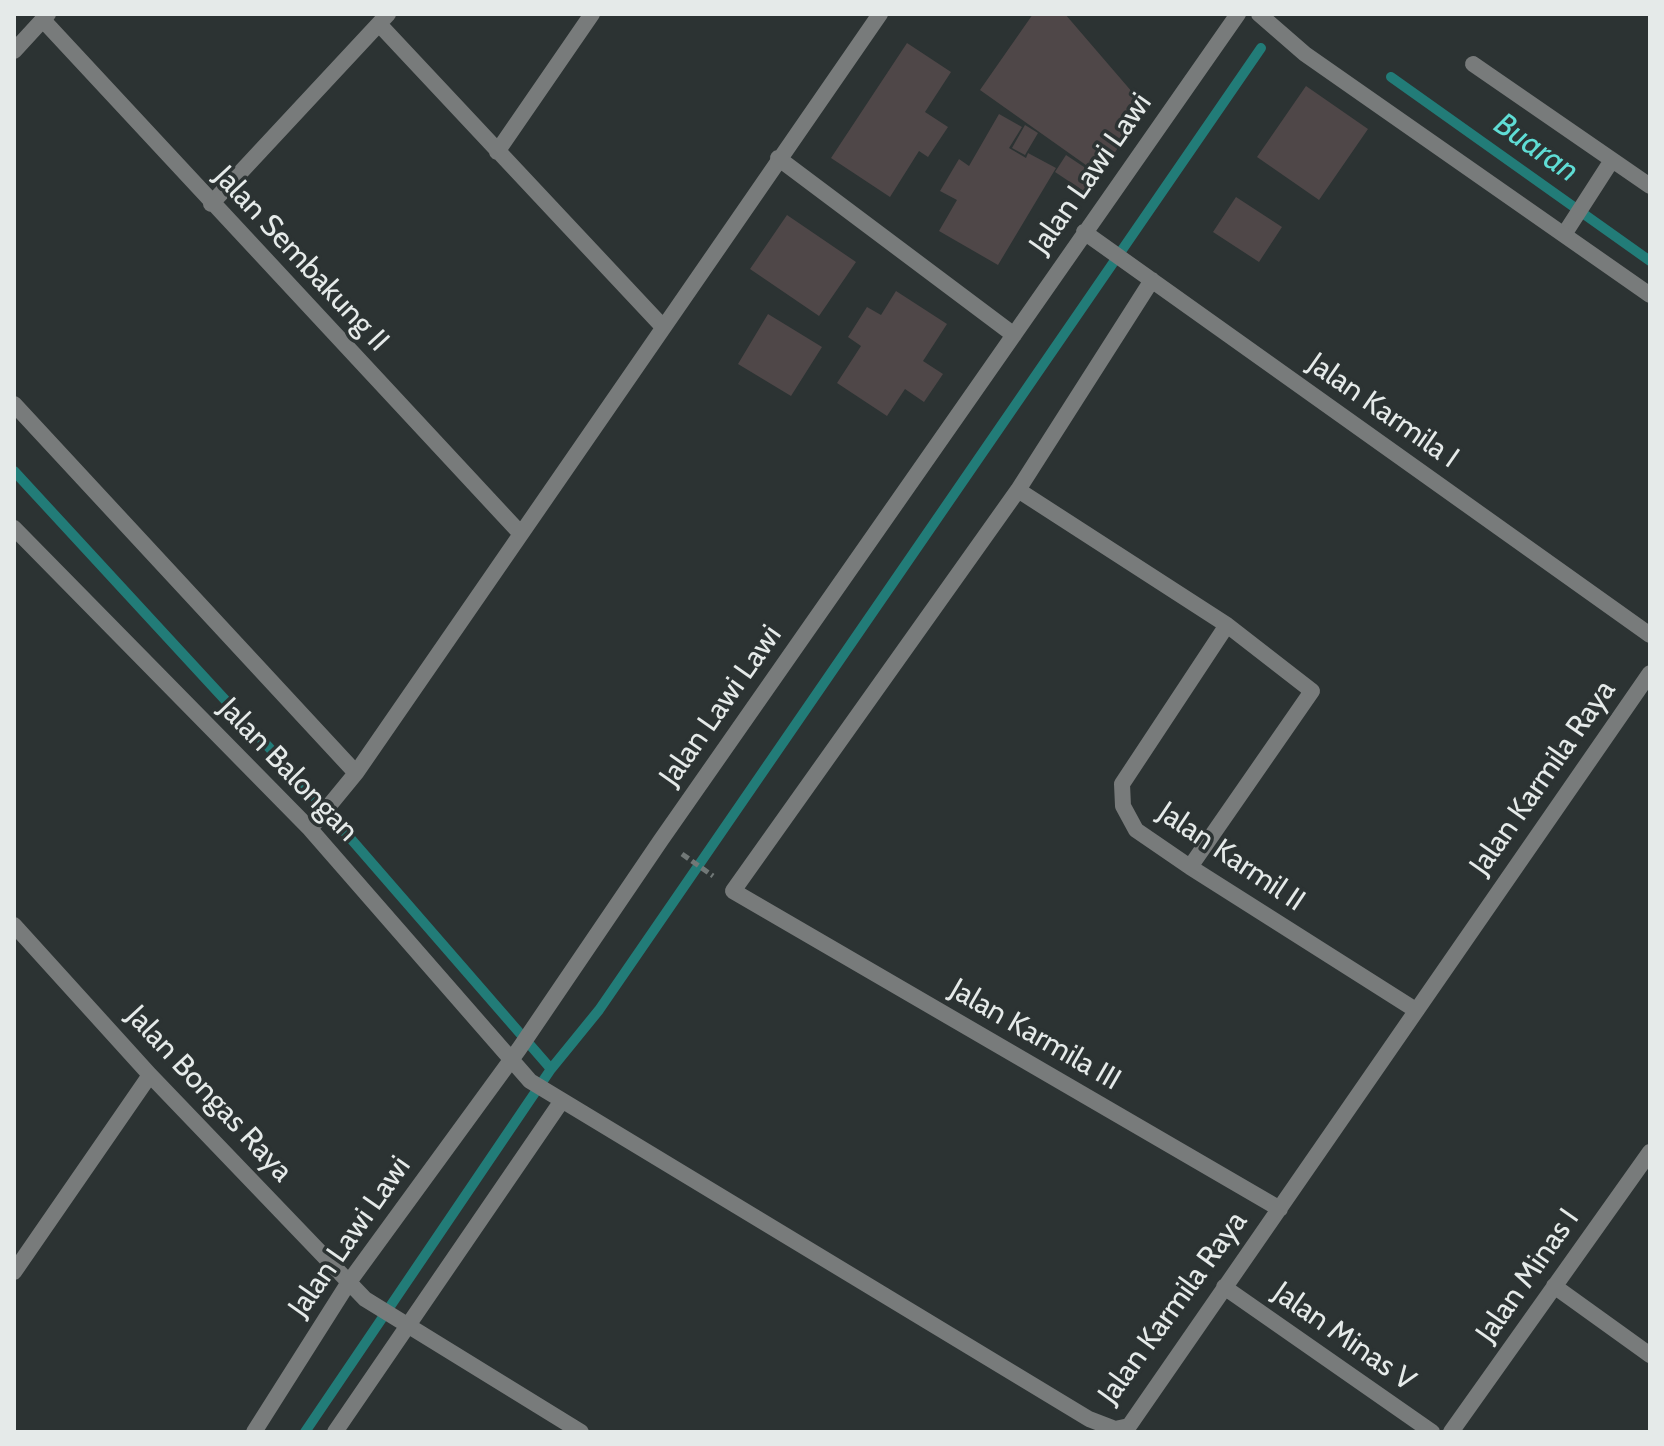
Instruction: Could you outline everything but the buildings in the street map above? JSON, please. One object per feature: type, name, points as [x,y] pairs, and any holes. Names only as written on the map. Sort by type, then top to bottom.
[{"type":"street","points":[[314,824],[356,773],[880,14]]},
{"type":"street","name":"Jalan Lawi Lawi","points":[[254,1432],[349,1282],[515,1055],[1238,14]]},
{"type":"street","points":[[1259,14],[1305,54],[1570,226],[1650,295]]},
{"type":"street","points":[[497,152],[587,16]]},
{"type":"street","points":[[14,51],[46,17]]},
{"type":"street","name":"Jalan Sembakung II","points":[[46,17],[211,204],[521,534]]},
{"type":"street","points":[[211,204],[384,19],[497,152],[663,327]]},
{"type":"street","points":[[1473,64],[1650,186]]},
{"type":"street","points":[[778,158],[1014,335]]},
{"type":"street","points":[[1570,226],[1612,160]]},
{"type":"street","name":"Jalan Karmila I","points":[[1084,232],[1650,635]]},
{"type":"street","points":[[1152,280],[1018,490],[1227,625],[1312,691],[1190,867]]},
{"type":"street","points":[[14,404],[356,773]]},
{"type":"street","name":"Jalan Karmila III","points":[[1018,490],[733,891],[1280,1209]]},
{"type":"street","name":"Jalan Balongan","points":[[14,528],[314,824],[515,1055]]},
{"type":"street","name":"Jalan Karmil II","points":[[1227,625],[1122,784],[1123,806],[1136,830],[1414,1009]]},
{"type":"street","name":"Jalan Karmila Raya","points":[[515,1055],[537,1086],[561,1102],[1085,1426],[1115,1429],[1129,1426],[1414,1009],[1650,673]]},
{"type":"street","name":"Jalan Bongas Raya","points":[[14,925],[150,1075],[365,1299],[581,1432]]},
{"type":"street","points":[[14,1272],[150,1075]]},
{"type":"street","points":[[335,1432],[400,1322],[561,1102]]},
{"type":"street","name":"Jalan Minas I","points":[[1451,1432],[1649,1157]]},
{"type":"street","points":[[1554,1286],[1650,1355]]},
{"type":"street","name":"Jalan Minas V","points":[[1224,1287],[1432,1432]]},
{"type":"path","points":[[686,858],[712,876]]},
{"type":"waterway","points":[[305,1432],[551,1069],[599,1010],[1261,48]]},
{"type":"waterway","name":"Buaran","points":[[1391,77],[1650,261]]},
{"type":"waterway","points":[[14,471],[311,793],[551,1069]]}]
